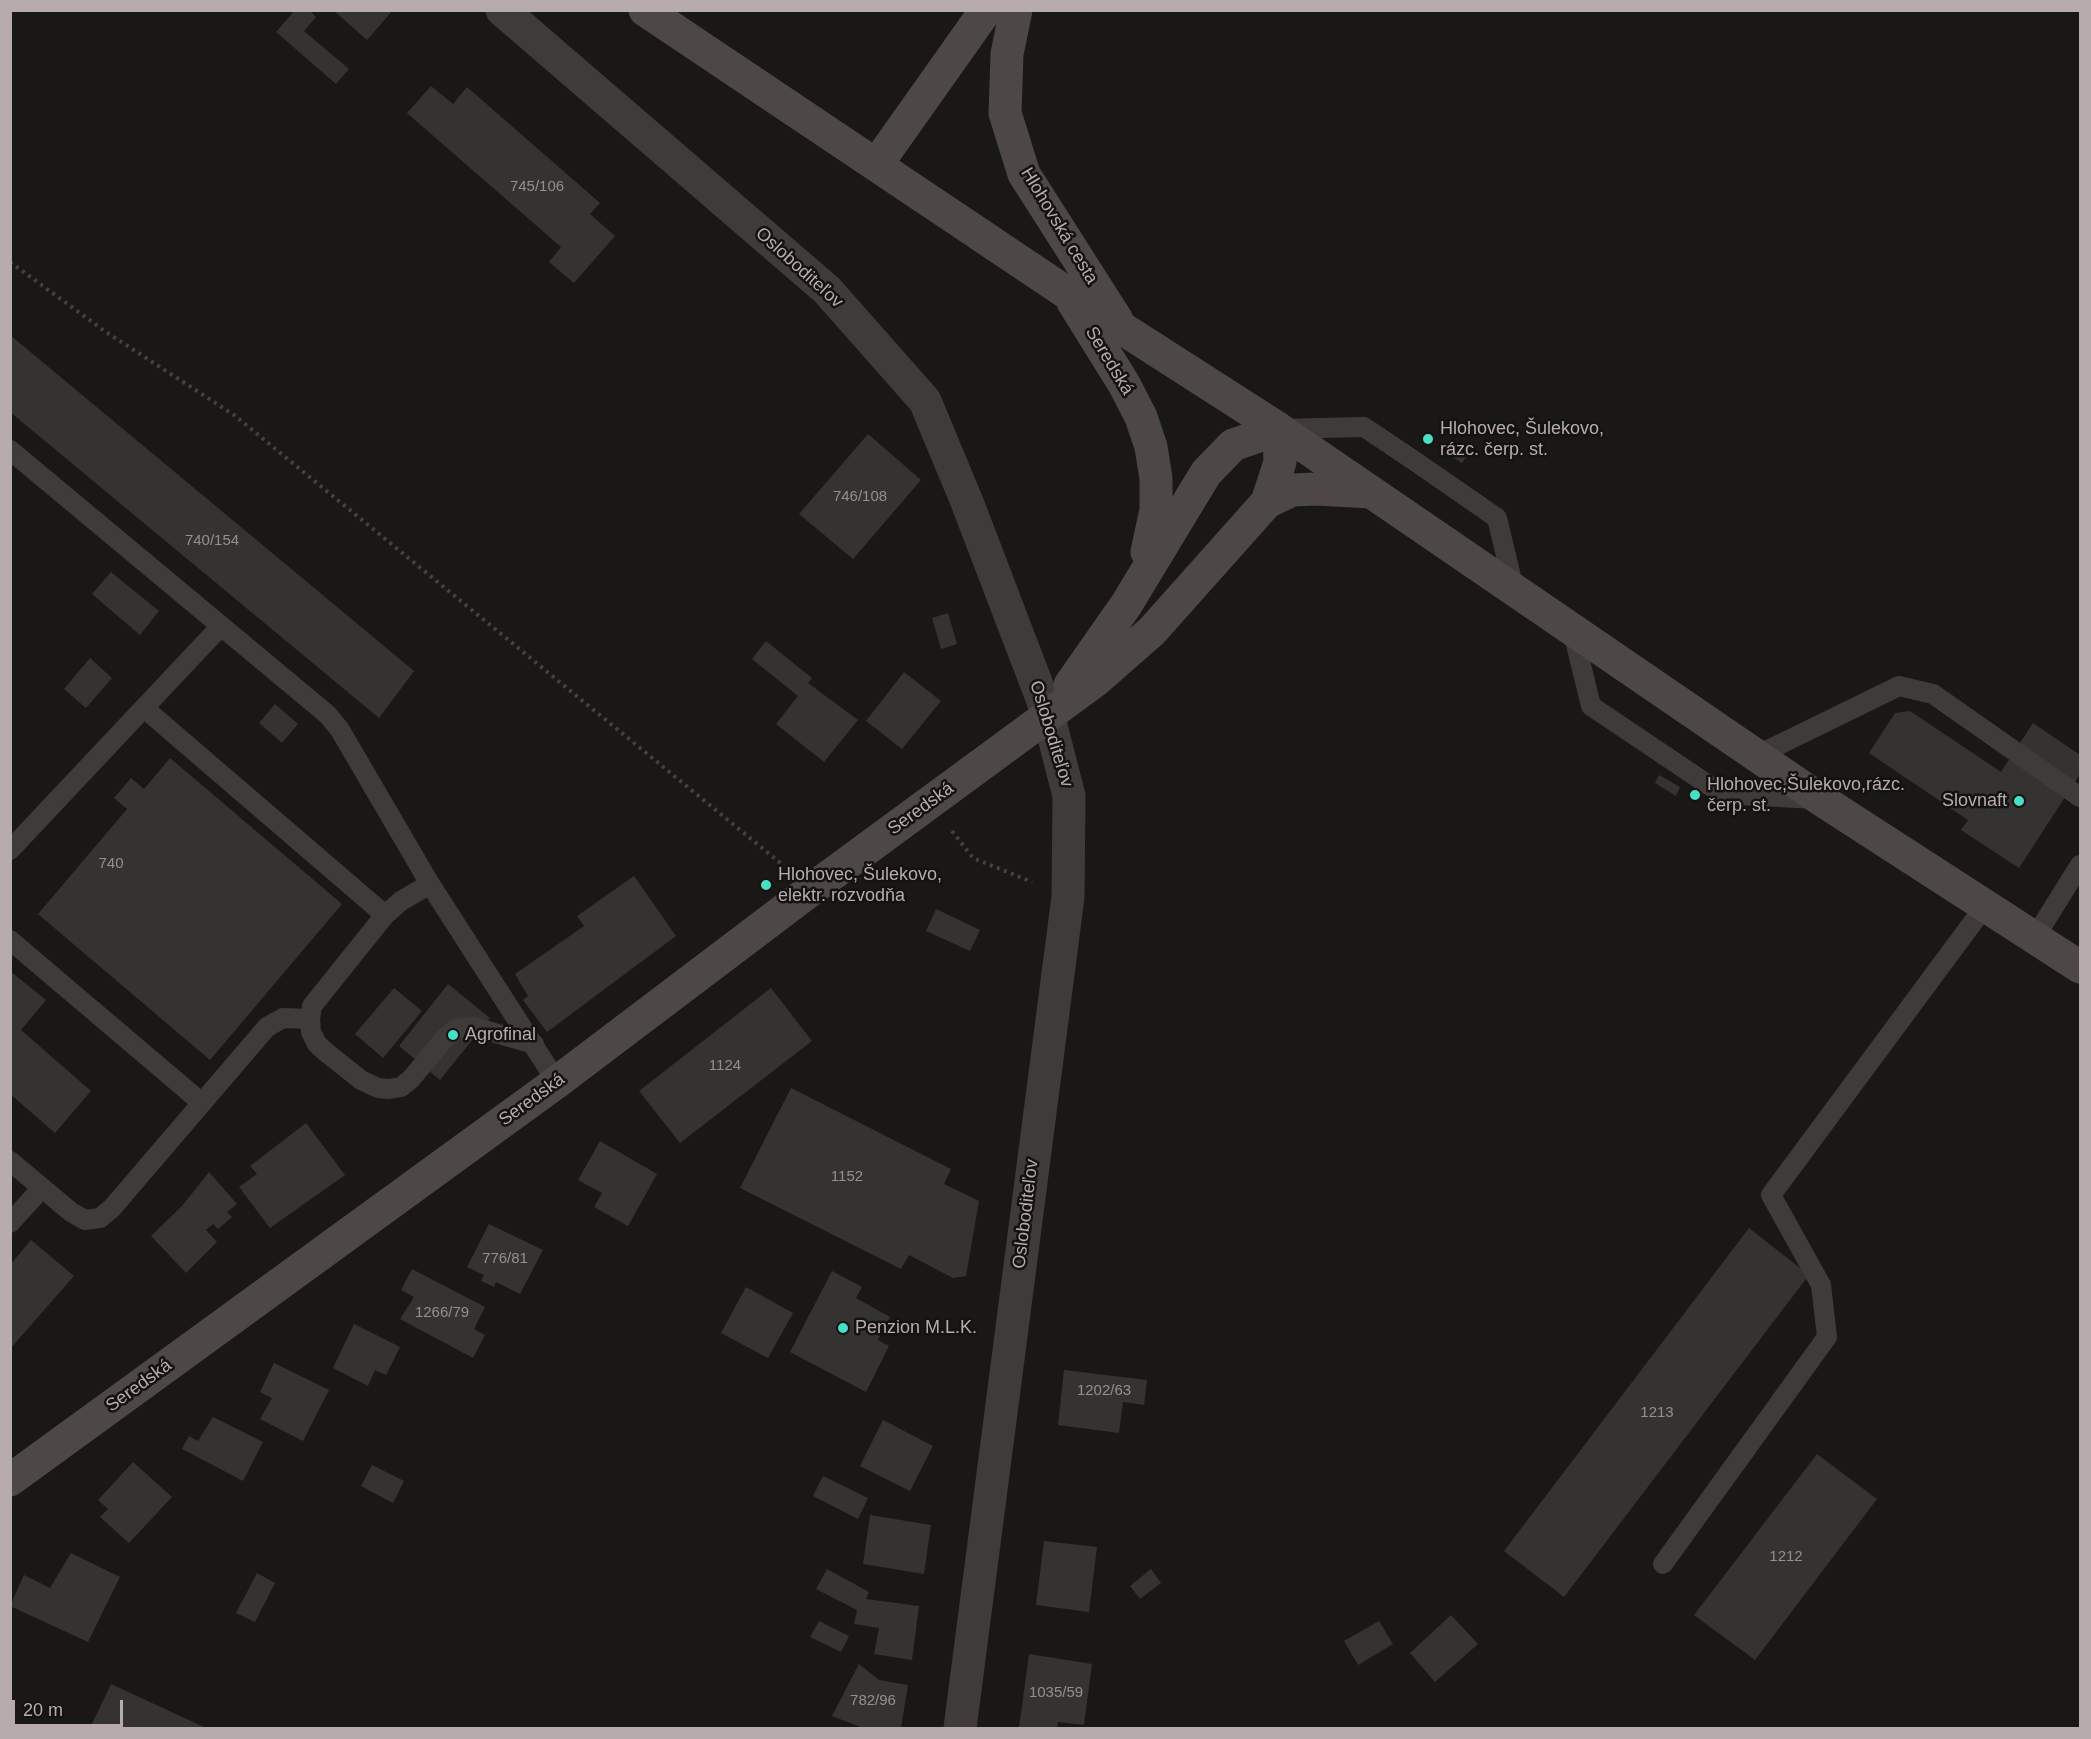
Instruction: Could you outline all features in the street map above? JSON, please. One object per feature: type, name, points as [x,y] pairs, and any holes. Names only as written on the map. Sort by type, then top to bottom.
[{"type":"street","name":"Osloboditeľov","points":[[502,10],[827,290],[925,401],[967,502],[1048,714],[1069,796],[1068,897],[960,1728]]},
{"type":"street","points":[[645,10],[1067,293],[1279,429],[1820,800],[2080,968]]},
{"type":"street","points":[[877,164],[986,10]]},
{"type":"street","name":"Hlohovská cesta","points":[[1016,10],[1007,54],[1005,112],[1024,174],[1123,329]]},
{"type":"street","name":"Seredská","points":[[1067,293],[1124,384],[1141,417],[1151,447],[1156,478],[1156,510],[1145,559],[1126,605]]},
{"type":"street","name":"Seredská","points":[[1048,714],[1126,605],[1190,495],[1219,457],[1233,445],[1279,429],[1280,462],[1267,502]]},
{"type":"street","name":"Seredská","points":[[10,1480],[557,1082],[812,889],[1095,681],[1152,631],[1267,502],[1292,490],[1371,492]]},
{"type":"lane","points":[[1279,429],[1364,427],[1373,433],[1497,518],[1514,589]]},
{"type":"lane","points":[[10,450],[327,715],[340,730],[430,884],[557,1082]]},
{"type":"lane","points":[[10,850],[221,626]]},
{"type":"lane","points":[[1572,628],[1591,706],[1722,794],[1820,800]]},
{"type":"lane","points":[[1756,756],[1899,686],[1933,694],[2080,797]]},
{"type":"lane","points":[[144,708],[385,915]]},
{"type":"lane","points":[[2035,937],[2080,865]]},
{"type":"lane","points":[[430,884],[401,901],[385,915],[322,991],[312,1006],[309,1019],[311,1032],[317,1044],[361,1080],[389,1089],[401,1087],[411,1079],[444,1039],[456,1029],[474,1027],[534,1044]]},
{"type":"lane","points":[[1663,1564],[1827,1336],[1821,1285],[1771,1195],[1985,906]]},
{"type":"lane","points":[[10,940],[202,1103]]},
{"type":"lane","points":[[10,1161],[85,1220],[100,1218],[112,1208],[273,1022],[282,1018],[309,1019]]},
{"type":"lane","points":[[10,1223],[42,1188]]},
{"type":"path","points":[[10,262],[106,332],[234,415],[812,889]]},
{"type":"building","points":[[295,10],[309,10],[316,17],[304,31],[349,69],[336,84],[276,32]]},
{"type":"building","points":[[333,10],[393,10],[367,40]]},
{"type":"building","points":[[431,86],[453,104],[467,87],[600,203],[590,214],[615,236],[574,283],[549,262],[561,247],[407,113]]},
{"type":"building","points":[[10,335],[414,671],[379,718],[10,412]]},
{"type":"building","points":[[868,434],[921,480],[853,559],[799,514]]},
{"type":"building","points":[[1447,443],[1467,456],[1462,463],[1442,450]]},
{"type":"building","points":[[111,572],[159,611],[140,635],[92,594]]},
{"type":"building","points":[[948,613],[957,644],[941,649],[932,618]]},
{"type":"building","points":[[766,641],[812,678],[808,683],[858,720],[824,762],[776,724],[798,696],[752,659]]},
{"type":"building","points":[[90,658],[112,678],[86,708],[64,689]]},
{"type":"building","points":[[904,672],[941,701],[902,749],[866,721]]},
{"type":"building","points":[[275,704],[298,724],[282,743],[259,723]]},
{"type":"building","points":[[1910,711],[2001,772],[2033,723],[2080,755],[2080,774],[2019,868],[1961,830],[1968,820],[1869,753],[1895,713]]},
{"type":"building","points":[[170,758],[342,904],[210,1060],[38,914],[127,809],[114,798],[131,778],[144,789]]},
{"type":"building","points":[[1659,775],[1680,787],[1676,796],[1655,783]]},
{"type":"building","points":[[634,876],[676,936],[547,1032],[523,1000],[528,996],[515,974],[584,926],[577,916]]},
{"type":"building","points":[[936,909],[980,930],[970,951],[926,931]]},
{"type":"building","points":[[10,971],[46,1000],[21,1030],[91,1091],[55,1133],[10,1094]]},
{"type":"building","points":[[448,984],[490,1018],[440,1080],[399,1046]]},
{"type":"building","points":[[394,988],[422,1011],[383,1058],[355,1034]]},
{"type":"building","points":[[771,988],[812,1041],[680,1143],[639,1091]]},
{"type":"building","points":[[791,1088],[951,1169],[944,1184],[979,1201],[966,1276],[953,1278],[909,1255],[901,1269],[740,1188]]},
{"type":"building","points":[[306,1123],[345,1175],[270,1228],[239,1187],[257,1174],[250,1166]]},
{"type":"building","points":[[600,1141],[657,1174],[628,1226],[594,1207],[602,1193],[578,1180]]},
{"type":"building","points":[[209,1172],[237,1204],[227,1212],[232,1217],[218,1229],[213,1224],[206,1230],[217,1242],[186,1273],[151,1236],[182,1206]]},
{"type":"building","points":[[489,1224],[543,1250],[520,1294],[496,1282],[494,1287],[481,1281],[484,1275],[467,1267]]},
{"type":"building","points":[[1749,1228],[1809,1275],[1564,1597],[1504,1551]]},
{"type":"building","points":[[31,1240],[74,1276],[10,1349],[10,1265]]},
{"type":"building","points":[[412,1269],[485,1307],[474,1329],[485,1335],[473,1358],[400,1319],[414,1297],[401,1290]]},
{"type":"building","name":"Penzion M.L.K.","points":[[832,1271],[862,1287],[856,1298],[890,1317],[878,1340],[889,1346],[866,1392],[790,1352]]},
{"type":"building","points":[[746,1287],[793,1313],[768,1358],[721,1333]]},
{"type":"building","points":[[354,1324],[400,1347],[386,1375],[375,1370],[368,1386],[333,1368]]},
{"type":"building","points":[[274,1363],[329,1390],[303,1441],[260,1419],[272,1398],[260,1392]]},
{"type":"building","points":[[1064,1370],[1147,1380],[1144,1405],[1123,1402],[1119,1433],[1058,1425]]},
{"type":"building","points":[[213,1417],[263,1442],[243,1481],[182,1449],[189,1436],[198,1441]]},
{"type":"building","points":[[883,1420],[933,1446],[910,1491],[860,1466]]},
{"type":"building","points":[[1817,1454],[1877,1499],[1755,1660],[1694,1615]]},
{"type":"building","points":[[133,1462],[172,1497],[129,1543],[100,1517],[108,1509],[98,1500]]},
{"type":"building","points":[[372,1465],[404,1481],[393,1503],[361,1486]]},
{"type":"building","points":[[823,1476],[868,1498],[858,1519],[813,1496]]},
{"type":"building","points":[[870,1515],[931,1525],[924,1574],[863,1564]]},
{"type":"building","points":[[1044,1541],[1097,1547],[1089,1612],[1036,1605]]},
{"type":"building","points":[[71,1553],[120,1577],[88,1642],[10,1606],[24,1575],[50,1588]]},
{"type":"building","points":[[827,1569],[869,1592],[866,1599],[919,1606],[912,1660],[874,1654],[879,1628],[854,1624],[857,1610],[816,1589]]},
{"type":"building","points":[[1151,1569],[1161,1583],[1140,1599],[1130,1586]]},
{"type":"building","points":[[257,1573],[275,1583],[255,1622],[236,1613]]},
{"type":"building","points":[[1451,1615],[1478,1644],[1435,1682],[1410,1653]]},
{"type":"building","points":[[819,1621],[849,1636],[841,1652],[810,1637]]},
{"type":"building","points":[[1379,1621],[1393,1644],[1358,1665],[1344,1641]]},
{"type":"building","points":[[1029,1654],[1092,1664],[1084,1725],[1058,1722],[1057,1728],[1019,1728]]},
{"type":"building","points":[[859,1664],[879,1680],[908,1685],[901,1728],[863,1728],[832,1716]]},
{"type":"building","points":[[111,1684],[206,1728],[90,1728]]},
{"type":"place","name":"Hlohovec, Šulekovo, rázc. čerp. st.","points":[[1428,439]]},
{"type":"place","name":"Hlohovec,Šulekovo,rázc. čerp. st.","points":[[1695,795]]},
{"type":"place","name":"Slovnaft","points":[[2019,801]]},
{"type":"place","name":"Hlohovec, Šulekovo, elektr. rozvodňa","points":[[766,885]]},
{"type":"place","name":"Agrofinal","points":[[453,1035]]},
{"type":"place","name":"Penzion M.L.K.","points":[[843,1328]]}]
